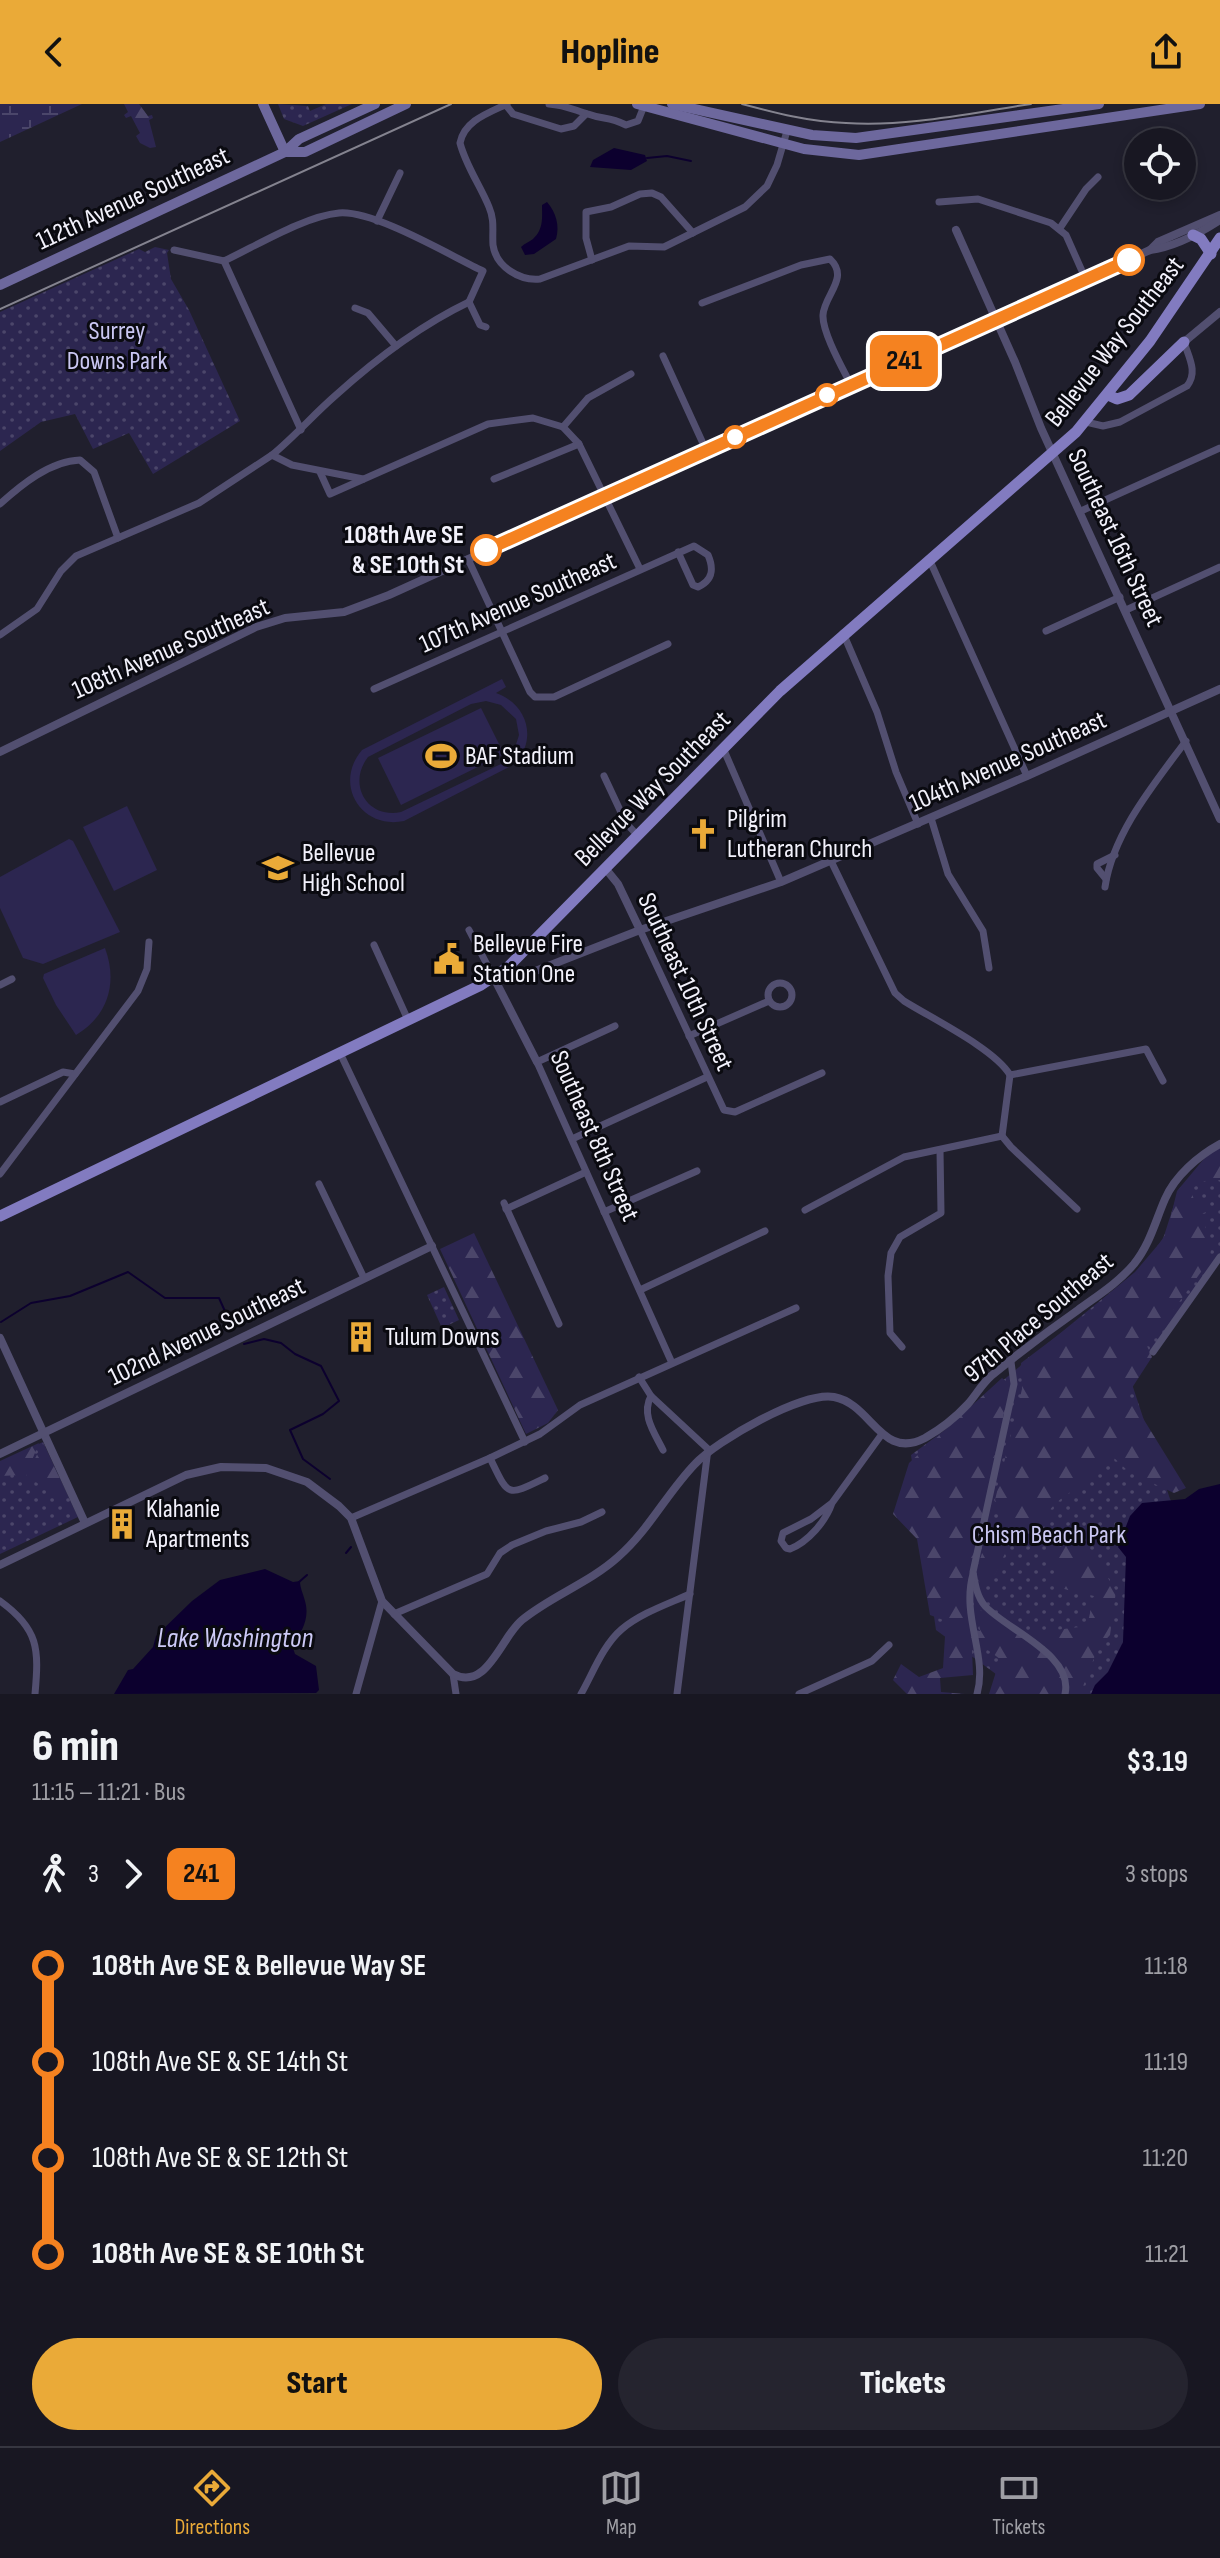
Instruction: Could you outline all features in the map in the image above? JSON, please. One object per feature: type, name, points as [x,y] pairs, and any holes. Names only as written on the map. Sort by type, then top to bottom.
[{"type":"main road","points":[[263,104],[285,152]]},
{"type":"main road","name":"112th Avenue Southeast","points":[[0,285],[285,152],[299,139],[375,104]]},
{"type":"main road","name":"112th Avenue Southeast","points":[[285,152],[305,152],[406,104]]},
{"type":"main road","points":[[672,104],[787,131],[833,138],[878,136],[1099,104]]},
{"type":"main road","points":[[641,105],[820,152],[872,154],[1200,104]]},
{"type":"main road","points":[[1193,235],[1201,239],[1211,254]]},
{"type":"main road","name":"Bellevue Way Southeast","points":[[0,1216],[494,978],[508,967],[780,691],[843,633],[1054,454],[1086,422],[1220,238]]},
{"type":"main road","points":[[1108,395],[1117,399],[1129,395],[1184,342]]},
{"type":"street","points":[[586,114],[574,126],[561,129],[513,114],[506,104],[464,129],[460,143],[494,220],[493,242],[497,255],[516,275],[540,279],[629,246],[664,247],[745,207],[763,193],[777,165],[787,131]]},
{"type":"street","points":[[549,104],[612,117],[629,125],[641,117],[641,105]]},
{"type":"street","points":[[377,221],[400,173]]},
{"type":"street","points":[[1060,228],[1086,189],[1098,177]]},
{"type":"street","points":[[592,260],[586,238],[586,212],[611,207],[640,194],[652,193],[661,197],[693,233]]},
{"type":"street","points":[[939,202],[968,198],[990,201],[1060,228],[1086,280]]},
{"type":"street","points":[[0,635],[37,609],[67,563],[84,552],[199,503],[272,455],[335,395],[396,346],[435,319],[469,302],[483,271],[377,221],[351,213],[323,216],[224,261],[174,250]]},
{"type":"street","name":"108th Avenue Southeast","points":[[1150,250],[1161,249],[1193,235],[1220,218]]},
{"type":"street","name":"108th Avenue Southeast","points":[[1,751],[256,627],[285,618],[337,614],[355,609],[1086,280],[1150,250],[1158,242],[1220,218]]},
{"type":"street","name":"Southeast 16th Street","points":[[956,230],[1054,454],[1218,807],[1220,819]]},
{"type":"street","points":[[702,303],[801,265],[830,259],[837,265],[838,279],[823,316],[851,385]]},
{"type":"street","points":[[224,261],[301,430]]},
{"type":"street","points":[[469,302],[480,325],[486,327]]},
{"type":"street","points":[[355,308],[368,313],[396,346]]},
{"type":"street","points":[[1086,422],[1103,426],[1120,422],[1187,386],[1193,378],[1193,368],[1184,342],[1220,312]]},
{"type":"street","points":[[663,356],[706,450]]},
{"type":"street","points":[[563,427],[588,398],[631,374]]},
{"type":"street","points":[[320,472],[330,494],[488,424],[533,418],[563,427],[579,444],[640,569]]},
{"type":"street","points":[[494,479],[579,444]]},
{"type":"street","points":[[1081,511],[1220,448]]},
{"type":"street","points":[[272,455],[286,463],[320,472],[363,479]]},
{"type":"street","points":[[0,504],[22,485],[47,470],[66,461],[80,460],[94,472],[118,538]]},
{"type":"street","points":[[694,546],[704,550],[712,563],[708,580],[698,587],[693,585],[678,552],[694,546]]},
{"type":"street","name":"107th Avenue Southeast","points":[[374,689],[678,552]]},
{"type":"street","points":[[468,559],[530,692],[538,698],[554,697],[668,644]]},
{"type":"street","points":[[930,561],[1027,776]]},
{"type":"street","points":[[1126,610],[1220,567]]},
{"type":"street","points":[[1046,631],[1120,597]]},
{"type":"street","points":[[843,633],[877,712],[896,772],[918,824]]},
{"type":"street","name":"104th Avenue Southeast","points":[[494,978],[515,979],[582,951],[781,882],[1220,689]]},
{"type":"street","points":[[1115,855],[1097,864],[1106,883],[1122,837],[1156,781],[1186,741]]},
{"type":"street","points":[[723,748],[781,882]]},
{"type":"street","points":[[604,776],[626,823],[638,836]]},
{"type":"street","points":[[931,818],[953,883],[983,931],[989,968]]},
{"type":"street","points":[[831,861],[895,993],[1005,1066],[1010,1075],[1002,1136]]},
{"type":"street","name":"Southeast 10th Street","points":[[605,868],[618,884],[721,1107],[727,1112],[735,1112],[822,1073]]},
{"type":"street","name":"Southeast 8th Street","points":[[469,930],[537,1062],[672,1363]]},
{"type":"street","points":[[0,1174],[138,991],[147,969],[149,942]]},
{"type":"street","points":[[374,945],[408,1020]]},
{"type":"street","points":[[0,985],[12,979]]},
{"type":"street","points":[[689,1036],[769,1001]]},
{"type":"street","points":[[537,1062],[615,1026]]},
{"type":"street","points":[[1010,1075],[1146,1049],[1163,1081]]},
{"type":"street","points":[[340,1053],[525,1442]]},
{"type":"street","points":[[0,1102],[63,1072],[75,1074]]},
{"type":"street","points":[[572,1139],[707,1077]]},
{"type":"street","points":[[805,1210],[896,1161],[1002,1136]]},
{"type":"street","points":[[1002,1136],[1077,1209]]},
{"type":"street","name":"97th Place Southeast","points":[[882,1434],[901,1444],[926,1437],[967,1406],[982,1385],[1126,1273],[1152,1236],[1172,1186],[1198,1159],[1220,1144]]},
{"type":"street","points":[[902,1347],[890,1333],[889,1262],[900,1237],[941,1213],[940,1150]]},
{"type":"street","points":[[604,1212],[697,1171]]},
{"type":"street","points":[[559,1324],[505,1206],[586,1172]]},
{"type":"street","points":[[319,1184],[364,1278]]},
{"type":"street","points":[[640,1290],[765,1231]]},
{"type":"street","name":"102nd Avenue Southeast","points":[[0,1454],[432,1246]]},
{"type":"street","points":[[1153,1352],[1220,1257]]},
{"type":"street","points":[[351,1518],[525,1442],[552,1427],[580,1405],[796,1308]]},
{"type":"street","points":[[0,1338],[85,1523]]},
{"type":"street","points":[[977,1694],[980,1667],[968,1606],[969,1588],[1014,1384],[1011,1362]]},
{"type":"street","points":[[639,1377],[651,1396],[708,1449]]},
{"type":"street","points":[[651,1396],[646,1414],[663,1450]]},
{"type":"street","points":[[0,1565],[186,1475],[221,1467],[266,1468],[307,1482],[351,1518],[382,1601],[453,1674],[464,1679],[480,1674],[519,1622],[615,1560],[647,1527],[683,1476],[708,1449],[794,1405],[825,1396],[852,1404],[882,1434],[832,1503],[811,1519],[783,1533],[781,1541],[786,1548],[801,1544],[828,1516],[832,1503]]},
{"type":"street","points":[[677,1694],[708,1449]]},
{"type":"street","points":[[490,1458],[504,1487],[511,1491],[545,1478]]},
{"type":"street","points":[[394,1614],[487,1574],[500,1553],[512,1545],[602,1512]]},
{"type":"street","points":[[973,1572],[984,1605],[1021,1632],[1063,1670],[1065,1694]]},
{"type":"street","points":[[581,1694],[605,1650],[622,1629],[631,1621],[690,1594]]},
{"type":"street","points":[[0,1601],[22,1619],[34,1638],[38,1660],[35,1694]]},
{"type":"street","points":[[356,1694],[382,1601]]},
{"type":"street","points":[[799,1694],[872,1661],[889,1645]]},
{"type":"street","points":[[453,1674],[456,1694]]},
{"type":"green space","points":[[0,104],[82,104],[0,142]]},
{"type":"green space","points":[[124,104],[139,104],[148,116],[152,115],[153,118],[149,120],[156,147],[150,148],[140,143],[136,136],[140,133],[131,116],[126,118],[124,115],[128,112]]},
{"type":"green space","points":[[278,104],[308,106],[310,111],[326,104],[352,104],[303,126],[284,119]]},
{"type":"green space","name":"Surrey Downs Park","points":[[155,247],[169,250],[171,279],[189,310],[240,421],[153,474],[129,433],[93,449],[75,414],[41,422],[0,451],[0,312],[139,249],[145,252]]},
{"type":"green space","points":[[502,679],[506,687],[496,693],[515,705],[526,723],[526,743],[515,764],[404,821],[389,822],[375,818],[356,802],[350,777],[362,750]],"holes":[[[486,701],[501,705],[516,719],[519,735],[513,754],[501,764],[401,812],[379,810],[364,797],[360,778],[368,757],[471,704]]]},
{"type":"green space","points":[[481,708],[504,754],[401,805],[378,758]]},
{"type":"green space","points":[[127,806],[157,870],[114,891],[83,827]]},
{"type":"green space","points":[[69,839],[73,841],[120,932],[43,964],[23,958],[0,908],[0,877]]},
{"type":"green space","points":[[105,948],[110,974],[107,998],[96,1018],[76,1035],[56,1005],[44,974]]},
{"type":"green space","name":"Chism Beach Park","points":[[1220,1145],[1220,1180],[1205,1181],[1190,1189],[1195,1202],[1205,1198],[1210,1211],[1200,1214],[1212,1243],[1209,1261],[1147,1346],[1152,1357],[1128,1394],[1186,1488],[1174,1493],[1129,1472],[1112,1456],[1047,1514],[1051,1532],[1060,1547],[1085,1541],[1116,1591],[1110,1635],[1098,1648],[1080,1694],[989,1694],[1000,1659],[985,1648],[972,1650],[973,1675],[940,1678],[941,1692],[965,1694],[907,1694],[893,1680],[901,1664],[919,1677],[943,1668],[946,1621],[930,1615],[917,1539],[893,1514],[909,1463],[1002,1378],[1010,1384],[966,1594],[969,1629],[980,1631],[977,1608],[1016,1633],[1087,1626],[1094,1596],[1060,1588],[1040,1527],[1031,1523],[1014,1537],[995,1574],[982,1587],[975,1573],[990,1531],[1005,1515],[995,1500],[1022,1389],[1021,1363],[1139,1274],[1167,1232],[1177,1191],[1213,1148]]},
{"type":"green space","name":"Chism Beach Park","points":[[1220,1149],[1220,1257],[1153,1352],[1129,1375],[1179,1533],[1102,1694],[1023,1694],[936,1630],[911,1455],[968,1413],[996,1386],[1135,1272],[1163,1239],[1179,1189]]},
{"type":"green space","points":[[474,1233],[558,1410],[548,1423],[526,1434],[440,1249]]},
{"type":"green space","points":[[444,1287],[459,1320],[442,1328],[427,1295]]},
{"type":"green space","points":[[43,1442],[78,1517],[0,1554],[0,1462]]},
{"type":"green space","points":[[39,1443],[22,1475],[0,1476],[0,1461]]},
{"type":"green space","points":[[43,1443],[67,1494],[57,1499],[36,1482],[25,1478]]},
{"type":"water","points":[[614,148],[645,155],[647,161],[631,170],[590,167],[593,160]]},
{"type":"water","points":[[547,202],[556,219],[556,239],[534,254],[525,255],[521,247],[539,231],[542,205]]},
{"type":"water","points":[[1220,1484],[1220,1694],[1091,1694],[1108,1672],[1123,1642],[1126,1557],[1118,1547],[1130,1516],[1142,1503],[1185,1499],[1199,1489]]},
{"type":"water","name":"Lake Washington","points":[[265,1569],[293,1582],[300,1581],[306,1619],[292,1645],[295,1654],[316,1666],[319,1690],[316,1693],[114,1694],[128,1670],[133,1669],[153,1647],[156,1636],[192,1601],[220,1580]]},
{"type":"waterway","points":[[647,158],[667,156],[691,161]]},
{"type":"waterway","points":[[1,1322],[31,1303],[70,1296],[128,1272],[165,1298],[219,1298],[228,1318]]},
{"type":"waterway","points":[[244,1344],[264,1339],[281,1343],[295,1354],[321,1366],[339,1401],[323,1414],[290,1430],[303,1459],[330,1479]]},
{"type":"waterway","points":[[346,1553],[351,1547]]},
{"type":"waterway","points":[[299,1582],[307,1575]]},
{"type":"tram line","points":[[0,309],[451,104]]},
{"type":"tram line","points":[[742,104],[806,119],[869,124],[939,118],[1031,104]]},
{"type":"bus line","name":"241","points":[[486,550],[1129,260]]},
{"type":"place","name":"108th Ave SE & SE 10th St","points":[[486,550]]},
{"type":"place","name":"BAF Stadium","points":[[441,756]]},
{"type":"place","name":"Pilgrim Lutheran Church","points":[[703,834]]},
{"type":"place","name":"Bellevue High School","points":[[278,868]]},
{"type":"place","name":"Bellevue Fire Station One","points":[[449,959]]},
{"type":"place","name":"Tulum Downs","points":[[361,1337]]},
{"type":"place","name":"Klahanie Apartments","points":[[122,1524]]}]
